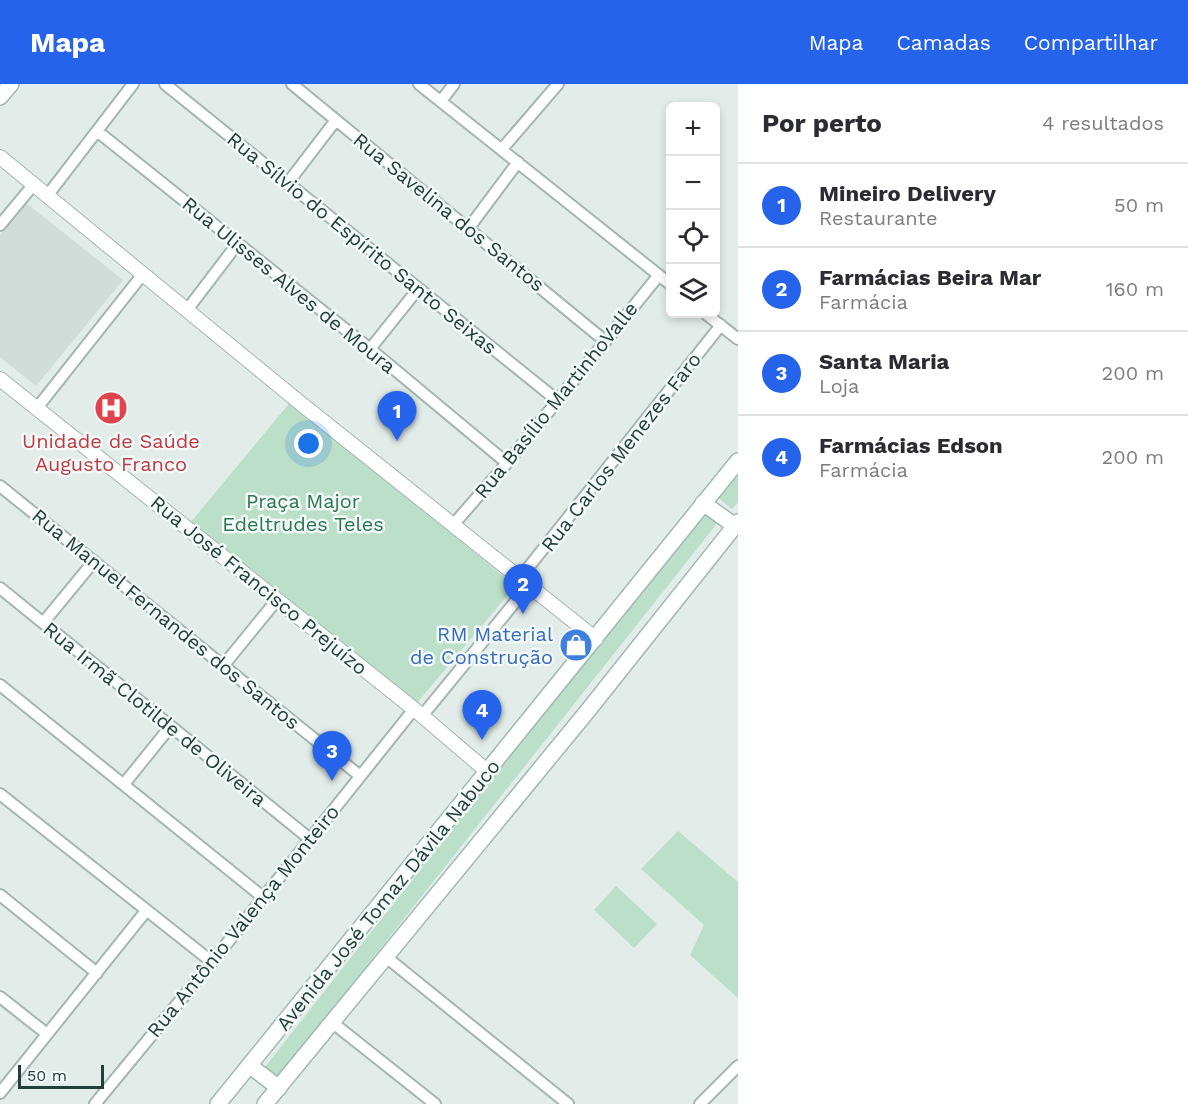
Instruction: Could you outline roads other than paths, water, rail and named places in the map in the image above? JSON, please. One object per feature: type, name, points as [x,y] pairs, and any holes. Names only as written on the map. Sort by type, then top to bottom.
[{"type":"main road","points":[[0,98],[10,84]]},
{"type":"main road","name":"Avenida José Tomaz Dávila Nabuco","points":[[218,1104],[738,461]]},
{"type":"main road","points":[[703,503],[736,524]]},
{"type":"main road","name":"Avenida José Tomaz Dávila Nabuco","points":[[266,1104],[586,713],[736,524]]},
{"type":"main road","points":[[249,1065],[279,1088]]},
{"type":"street","points":[[47,196],[133,84]]},
{"type":"street","name":"Rua Sílvio do Espírito Santo Seixas","points":[[165,84],[558,401]]},
{"type":"street","name":"Rua Savelina dos Santos","points":[[292,84],[605,341]]},
{"type":"street","points":[[420,84],[666,281]]},
{"type":"street","points":[[441,101],[454,84]]},
{"type":"street","points":[[502,149],[558,84]]},
{"type":"street","points":[[287,184],[336,120]]},
{"type":"street","name":"Rua Ulisses Alves de Moura","points":[[97,131],[370,349],[507,463]]},
{"type":"street","points":[[0,157],[596,639]]},
{"type":"street","points":[[468,229],[519,162]]},
{"type":"street","points":[[0,225],[34,184]]},
{"type":"street","points":[[187,310],[238,243]]},
{"type":"street","points":[[37,408],[143,274]]},
{"type":"street","name":"Rua Basílio MartinhoValle","points":[[453,525],[507,463],[659,275]]},
{"type":"street","points":[[370,349],[418,289]]},
{"type":"street","points":[[711,318],[738,339]]},
{"type":"street","name":"Rua Carlos Menezes Faro","points":[[418,712],[524,582],[721,325]]},
{"type":"street","name":"Rua José Francisco Prejuízo","points":[[2,384],[37,408],[418,712],[488,772]]},
{"type":"street","name":"Rua Manuel Fernandes dos Santos","points":[[0,486],[359,775]]},
{"type":"street","points":[[43,623],[94,561]]},
{"type":"street","name":"Rua Irmã Clotilde de Oliveira","points":[[0,588],[170,728],[310,839]]},
{"type":"street","points":[[223,666],[276,601]]},
{"type":"street","points":[[0,684],[264,898]]},
{"type":"street","name":"Rua Antônio Valença Monteiro","points":[[95,1104],[264,898],[359,775],[418,712]]},
{"type":"street","points":[[124,784],[170,728]]},
{"type":"street","points":[[0,794],[212,962]]},
{"type":"street","points":[[0,895],[97,973]]},
{"type":"street","points":[[0,1093],[146,911]]},
{"type":"street","points":[[386,957],[568,1104]]},
{"type":"street","points":[[0,997],[47,1034]]},
{"type":"street","points":[[333,1023],[435,1104]]},
{"type":"street","points":[[700,1104],[738,1066]]},
{"type":"place","name":"Unidade de Saúde Augusto Franco","points":[[111,408]]},
{"type":"place","name":"Mineiro Delivery","points":[[397,441]]},
{"type":"place","name":"Farmácias Beira Mar","points":[[523,614]]},
{"type":"place","name":"RM Material de Construção","points":[[576,645]]},
{"type":"place","name":"Farmácias Edson","points":[[482,740]]},
{"type":"place","name":"Santa Maria","points":[[332,781]]},
{"type":"park label","name":"Praça Major Edeltrudes Teles","points":[[303,512]]}]
